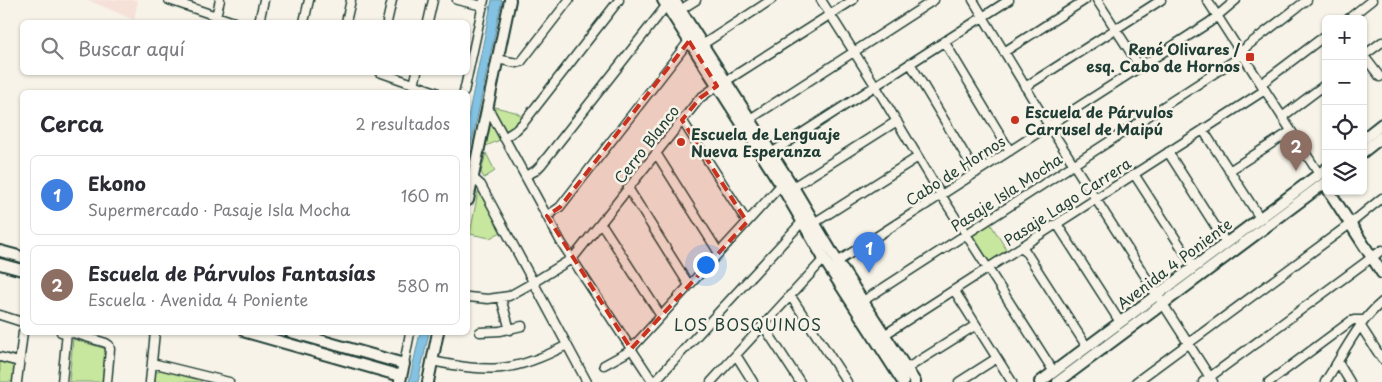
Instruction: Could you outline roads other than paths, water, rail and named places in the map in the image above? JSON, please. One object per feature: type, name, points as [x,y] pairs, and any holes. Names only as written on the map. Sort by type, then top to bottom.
[{"type":"street","points":[[216,16],[220,0]]},
{"type":"street","points":[[259,20],[264,0]]},
{"type":"street","points":[[304,20],[309,0]]},
{"type":"street","points":[[346,20],[351,0]]},
{"type":"street","points":[[387,20],[392,0]]},
{"type":"street","points":[[428,20],[433,0]]},
{"type":"street","points":[[457,0],[483,3],[470,64]]},
{"type":"street","points":[[470,191],[510,0]]},
{"type":"street","points":[[497,60],[521,62],[569,0]]},
{"type":"street","points":[[504,138],[522,125],[619,0]]},
{"type":"street","points":[[680,10],[696,0]]},
{"type":"street","points":[[702,45],[771,0]]},
{"type":"street","points":[[821,0],[941,195],[1058,379]]},
{"type":"street","name":"Cerro Blanco","points":[[470,297],[488,300],[501,298],[534,282],[573,258],[700,98],[853,0]]},
{"type":"street","points":[[750,119],[934,0]]},
{"type":"street","points":[[973,0],[1049,126],[1160,299],[1209,380],[1382,250]]},
{"type":"street","points":[[771,153],[1009,0]]},
{"type":"street","points":[[1004,52],[1085,0]]},
{"type":"street","points":[[1097,0],[1140,67]]},
{"type":"street","points":[[1026,87],[1161,0]]},
{"type":"street","points":[[1207,0],[1322,177]]},
{"type":"street","name":"Cabo de Hornos","points":[[837,262],[1210,22],[1236,0]]},
{"type":"street","name":"Pasaje Isla Mocha","points":[[863,301],[1235,60],[1247,46],[1308,0]]},
{"type":"street","points":[[1353,15],[1372,0]]},
{"type":"street","points":[[174,1],[228,20]]},
{"type":"street","points":[[525,176],[541,165],[668,2]]},
{"type":"street","points":[[668,2],[680,10],[702,45],[721,84],[802,222],[902,382]]},
{"type":"street","points":[[668,2],[689,42],[750,119],[837,262],[915,382]]},
{"type":"street","name":"Pasaje Lago Carrera","points":[[884,335],[1202,130],[1263,87],[1322,38]]},
{"type":"street","points":[[944,41],[1010,151]]},
{"type":"street","points":[[547,216],[560,207],[689,42]]},
{"type":"street","points":[[1367,54],[1382,42]]},
{"type":"street","points":[[1367,60],[1380,77]]},
{"type":"street","points":[[910,63],[976,173]]},
{"type":"street","points":[[386,75],[430,90]]},
{"type":"street","points":[[414,85],[416,75]]},
{"type":"street","points":[[464,90],[468,75]]},
{"type":"street","points":[[1282,117],[1322,87]]},
{"type":"street","points":[[487,106],[547,216],[654,382],[802,222]]},
{"type":"street","points":[[682,120],[747,222]]},
{"type":"street","points":[[793,187],[897,121]]},
{"type":"street","points":[[1367,136],[1382,124]]},
{"type":"street","points":[[1202,130],[1260,218]]},
{"type":"street","points":[[1229,171],[1291,131]]},
{"type":"street","points":[[1366,150],[1382,137]]},
{"type":"street","points":[[1168,152],[1226,243]]},
{"type":"street","points":[[656,153],[718,253]]},
{"type":"street","points":[[814,223],[918,157]]},
{"type":"street","points":[[1134,174],[1194,267]]},
{"type":"street","points":[[473,178],[481,185],[534,282],[584,381]]},
{"type":"street","name":"Avenida 4 Poniente","points":[[1058,379],[1087,347],[1120,322],[1160,299],[1194,267],[1226,243],[1260,218],[1322,183]]},
{"type":"street","name":"Avenida 4 Poniente","points":[[1040,382],[1058,379],[1160,299],[1322,183]]},
{"type":"street","points":[[604,365],[631,349],[781,185]]},
{"type":"street","points":[[628,188],[689,285]]},
{"type":"street","points":[[1333,195],[1382,273]]},
{"type":"street","points":[[1136,382],[1350,224],[1382,198]]},
{"type":"street","points":[[601,223],[661,316]]},
{"type":"street","points":[[1057,224],[1120,322]]},
{"type":"street","points":[[1022,246],[1087,347]]},
{"type":"street","points":[[0,251],[20,256]]},
{"type":"street","points":[[711,382],[824,259]]},
{"type":"street","points":[[0,264],[20,269]]},
{"type":"street","points":[[954,290],[1012,382]]},
{"type":"street","points":[[790,295],[847,382]]},
{"type":"street","points":[[501,298],[510,330]]},
{"type":"street","points":[[1325,382],[1362,323],[1382,302]]},
{"type":"street","points":[[0,315],[20,321]]},
{"type":"street","points":[[1269,382],[1354,320],[1362,323],[1382,359]]},
{"type":"street","points":[[906,369],[976,324]]},
{"type":"street","points":[[763,325],[800,382]]},
{"type":"street","points":[[480,332],[510,330],[522,326]]},
{"type":"street","points":[[17,382],[23,335]]},
{"type":"street","points":[[62,382],[65,335]]},
{"type":"street","points":[[77,335],[109,345],[107,382]]},
{"type":"street","points":[[150,382],[155,335]]},
{"type":"street","points":[[256,335],[400,379],[410,335]]},
{"type":"street","points":[[307,335],[318,336],[404,364]]},
{"type":"street","points":[[428,382],[437,335]]},
{"type":"street","points":[[432,361],[471,369],[506,368],[531,362],[567,345]]},
{"type":"street","points":[[736,355],[753,382]]},
{"type":"street","points":[[0,357],[19,362]]},
{"type":"street","points":[[959,382],[996,358]]},
{"type":"street","points":[[152,362],[229,382]]},
{"type":"street","points":[[1338,362],[1350,382]]},
{"type":"water","points":[[492,0],[502,0],[470,151],[470,107]]},
{"type":"water","points":[[420,335],[429,335],[418,382],[409,382]]},
{"type":"place","name":"René Olivares / esq. Cabo de Hornos","points":[[1250,57]]},
{"type":"place","name":"Escuela de Párvulos Carrusel de Maipú","points":[[1015,120]]},
{"type":"place","name":"Escuela de Lenguaje Nueva Esperanza","points":[[681,142]]},
{"type":"place","name":"Escuela de Párvulos Fantasías","points":[[1296,171]]},
{"type":"place","name":"Ekono","points":[[869,273]]},
{"type":"district","name":"LOS BOSQUINOS","points":[[748,324]]}]
